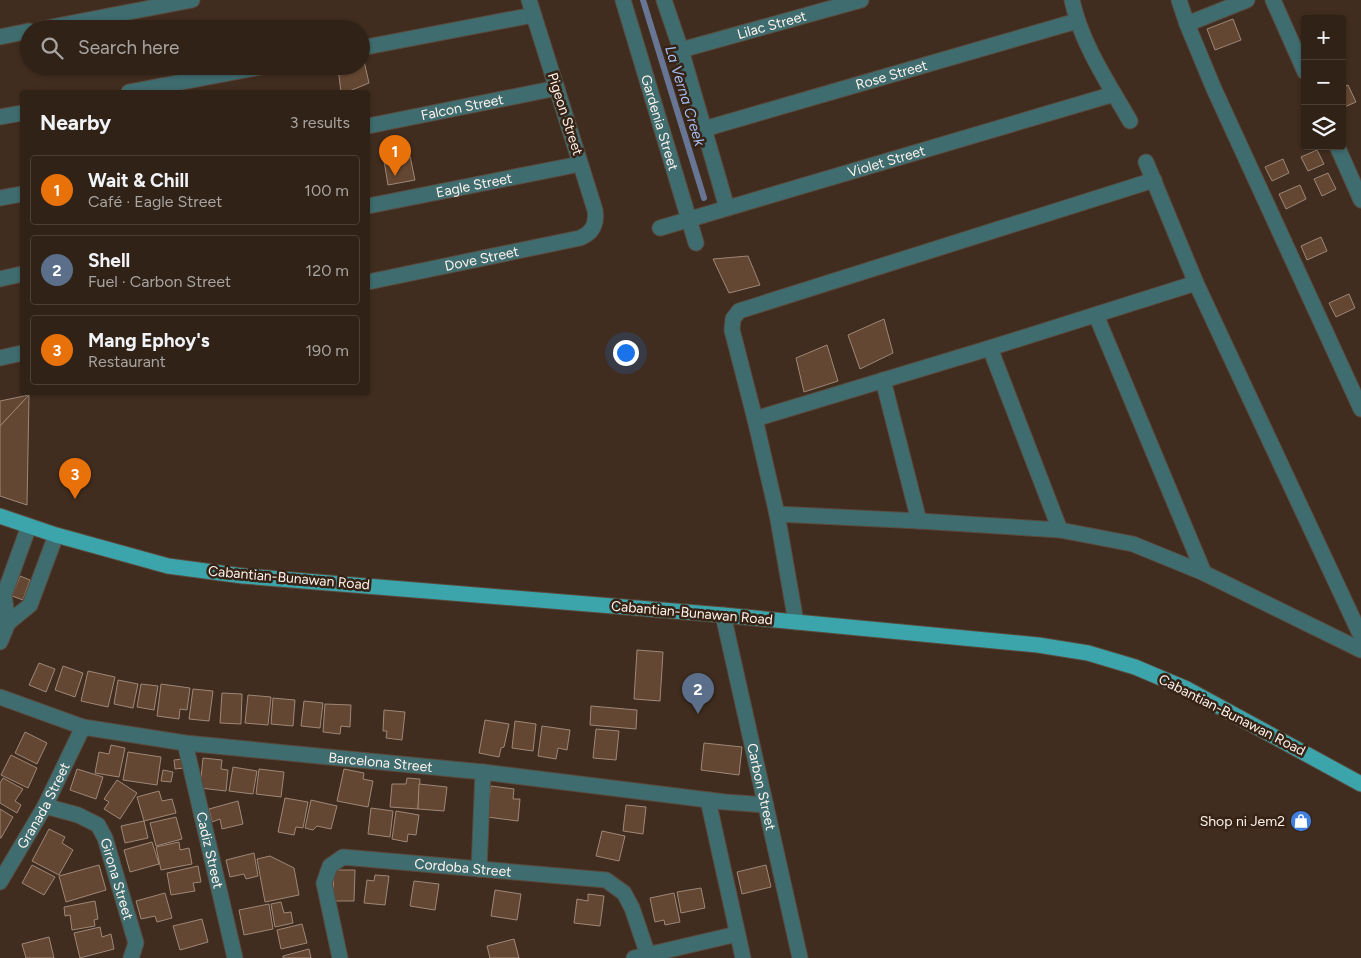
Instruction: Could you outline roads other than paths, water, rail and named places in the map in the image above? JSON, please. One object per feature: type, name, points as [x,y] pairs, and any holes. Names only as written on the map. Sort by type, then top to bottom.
[{"type":"main road","name":"Cabantian-Bunawan Road","points":[[0,516],[56,535],[168,566],[243,576],[723,615],[1038,645],[1088,653],[1134,667],[1187,689],[1361,784]]},
{"type":"street","points":[[88,20],[192,0]]},
{"type":"street","name":"Pigeon Street","points":[[529,0],[595,210],[596,223],[593,228]]},
{"type":"street","name":"Gardenia Street","points":[[623,0],[696,243]]},
{"type":"street","points":[[664,0],[681,50],[727,208]]},
{"type":"street","name":"Lilac Street","points":[[681,50],[861,0]]},
{"type":"street","points":[[1072,0],[1078,21],[1098,66],[1130,121]]},
{"type":"street","points":[[1179,0],[1218,98],[1361,409]]},
{"type":"street","points":[[1187,24],[1247,0]]},
{"type":"street","points":[[1273,0],[1301,63]]},
{"type":"street","points":[[370,46],[533,15]]},
{"type":"street","name":"Rose Street","points":[[704,129],[1078,21]]},
{"type":"street","points":[[0,37],[20,33]]},
{"type":"street","points":[[140,90],[219,75]]},
{"type":"street","name":"Falcon Street","points":[[370,126],[556,88]]},
{"type":"street","name":"Violet Street","points":[[660,228],[1114,94]]},
{"type":"street","points":[[0,117],[20,113]]},
{"type":"street","points":[[1339,150],[1361,200]]},
{"type":"street","points":[[1146,162],[1196,283],[1361,636]]},
{"type":"street","name":"Eagle Street","points":[[370,206],[580,164]]},
{"type":"street","points":[[796,622],[777,514],[732,330],[733,320],[739,311],[1154,180]]},
{"type":"street","points":[[0,198],[20,194]]},
{"type":"street","name":"Dove Street","points":[[370,282],[580,238],[593,228]]},
{"type":"street","points":[[0,279],[20,274]]},
{"type":"street","points":[[755,419],[1196,283]]},
{"type":"street","points":[[1096,315],[1204,573]]},
{"type":"street","points":[[990,348],[1060,530]]},
{"type":"street","points":[[0,358],[20,353]]},
{"type":"street","points":[[883,380],[919,521]]},
{"type":"street","points":[[777,514],[1060,530],[1133,544],[1204,573],[1361,650]]},
{"type":"street","points":[[8,623],[4,595],[29,526]]},
{"type":"street","points":[[0,642],[8,623],[30,605],[56,535]]},
{"type":"street","name":"Carbon Street","points":[[723,615],[800,958]]},
{"type":"street","name":"Barcelona Street","points":[[0,697],[83,727],[184,743],[483,772],[708,800],[766,805]]},
{"type":"street","name":"Granada Street","points":[[0,882],[45,806],[83,727]]},
{"type":"street","name":"Cadiz Street","points":[[184,743],[235,958]]},
{"type":"street","points":[[479,868],[483,772]]},
{"type":"street","points":[[708,800],[742,958]]},
{"type":"street","name":"Girona Street","points":[[45,806],[78,815],[98,825],[105,838],[136,942],[131,958]]},
{"type":"street","name":"Cordoba Street","points":[[340,958],[324,883],[330,866],[342,858],[606,880],[624,893],[632,908],[641,956]]},
{"type":"street","points":[[641,956],[737,934]]},
{"type":"waterway","name":"La Verna Creek","points":[[643,0],[704,198]]},
{"type":"place","name":"Wait & Chill","points":[[395,176]]},
{"type":"place","name":"Mang Ephoy's","points":[[75,499]]},
{"type":"place","name":"Shell","points":[[698,714]]},
{"type":"place","name":"Shop ni Jem2","points":[[1301,821]]}]
